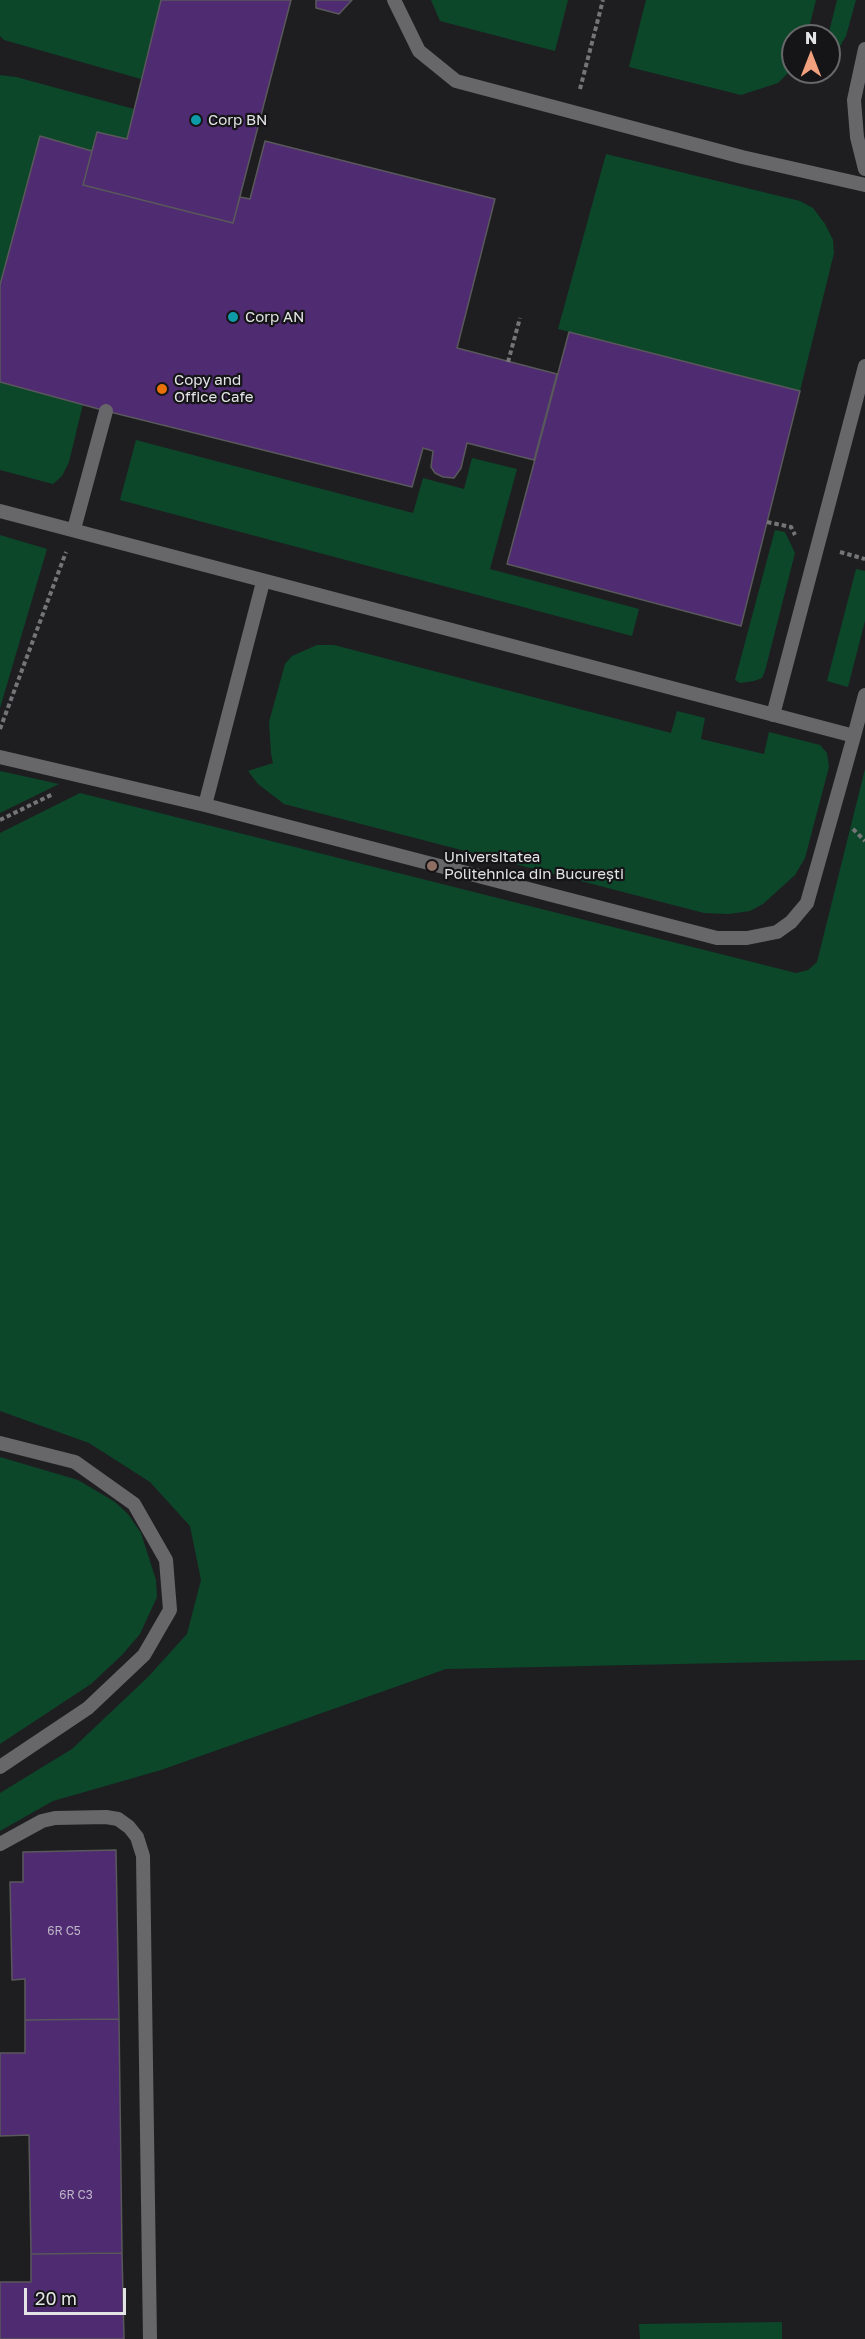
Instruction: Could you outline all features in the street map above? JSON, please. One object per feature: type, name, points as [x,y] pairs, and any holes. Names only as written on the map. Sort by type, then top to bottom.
[{"type":"lane","points":[[394,0],[419,51],[456,81],[573,114],[742,157],[865,185]]},
{"type":"lane","points":[[865,49],[854,100],[857,137],[865,169]]},
{"type":"lane","points":[[773,715],[865,366]]},
{"type":"lane","points":[[74,529],[106,411]]},
{"type":"lane","points":[[0,511],[854,736]]},
{"type":"lane","points":[[205,805],[263,582]]},
{"type":"lane","points":[[0,757],[205,805],[717,938],[747,938],[777,932],[791,922],[807,903],[865,695]]},
{"type":"lane","points":[[0,1443],[75,1462],[134,1504],[166,1560],[170,1610],[144,1655],[88,1708],[0,1767]]},
{"type":"lane","points":[[0,1844],[42,1821],[55,1818],[106,1816],[118,1819],[129,1827],[137,1838],[142,1856],[150,2339]]},
{"type":"path","points":[[573,114],[603,0]]},
{"type":"path","points":[[508,363],[520,318]]},
{"type":"path","points":[[767,522],[791,527],[797,541],[817,546]]},
{"type":"path","points":[[0,729],[74,529]]},
{"type":"path","points":[[0,820],[87,778]]},
{"type":"green space","points":[[0,0],[161,0],[141,79],[4,40],[0,36]]},
{"type":"green space","points":[[431,0],[568,0],[555,51],[440,21]]},
{"type":"green space","points":[[646,0],[816,0],[810,24],[781,24],[781,80],[778,83],[741,95],[629,67]]},
{"type":"green space","points":[[837,0],[856,0],[846,36],[841,45],[841,24],[831,24]]},
{"type":"green space","points":[[0,75],[16,77],[134,109],[127,139],[97,132],[92,151],[40,137],[0,285]]},
{"type":"green space","points":[[606,154],[800,201],[813,208],[833,240],[834,253],[800,391],[558,329]]},
{"type":"green space","points":[[0,382],[83,404],[69,462],[62,476],[53,484],[0,470]]},
{"type":"green space","points":[[136,440],[413,513],[423,478],[464,489],[472,458],[517,469],[490,569],[639,609],[632,636],[120,500]]},
{"type":"green space","points":[[775,530],[785,532],[795,553],[765,671],[762,678],[740,683],[735,680]]},
{"type":"green space","points":[[0,535],[47,549],[0,708]]},
{"type":"green space","points":[[856,569],[865,571],[865,621],[848,687],[827,681]]},
{"type":"green space","points":[[317,645],[334,645],[671,733],[677,711],[705,718],[701,739],[764,754],[769,732],[820,745],[827,753],[829,767],[805,858],[795,875],[763,904],[750,911],[729,914],[704,913],[284,804],[258,784],[248,771],[273,763],[269,722],[285,664],[292,656]]},
{"type":"green space","points":[[865,769],[865,1660],[446,1669],[161,1770],[53,1801],[0,1831],[0,1793],[72,1749],[148,1677],[187,1634],[201,1580],[190,1526],[150,1482],[89,1443],[0,1411],[0,833],[80,793],[796,973],[808,970],[817,962]]},
{"type":"green space","points":[[0,771],[59,784],[0,813]]},
{"type":"green space","points":[[0,1457],[78,1480],[115,1502],[128,1514],[141,1533],[156,1580],[157,1597],[140,1634],[122,1655],[91,1684],[0,1744]]},
{"type":"green space","points":[[782,2322],[782,2339],[640,2339],[639,2324]]},
{"type":"building","name":"Corp BN","points":[[161,0],[291,0],[233,223],[83,185],[97,132],[127,139]]},
{"type":"building","points":[[316,0],[352,0],[339,14],[316,8]]},
{"type":"building","name":"Corp AN","points":[[40,136],[92,151],[83,185],[233,223],[240,197],[250,199],[265,141],[495,199],[457,348],[557,374],[534,460],[467,443],[461,468],[454,478],[443,477],[435,473],[431,467],[433,451],[423,448],[412,487],[106,411],[0,382],[0,285]]},
{"type":"building","points":[[569,332],[800,391],[741,626],[507,564]]},
{"type":"building","points":[[116,1850],[119,2019],[25,2020],[25,1979],[12,1980],[10,1882],[23,1882],[23,1852]]},
{"type":"building","points":[[119,2019],[122,2253],[31,2254],[29,2135],[0,2136],[0,2053],[25,2053],[25,2020]]},
{"type":"building","points":[[122,2253],[124,2339],[0,2339],[0,2282],[31,2282],[31,2254]]},
{"type":"place","name":"Corp BN","points":[[196,120]]},
{"type":"place","name":"Corp AN","points":[[233,317]]},
{"type":"place","name":"Copy and Office Cafe","points":[[162,389]]},
{"type":"place","name":"Universitatea Politehnica din București","points":[[432,866]]}]
